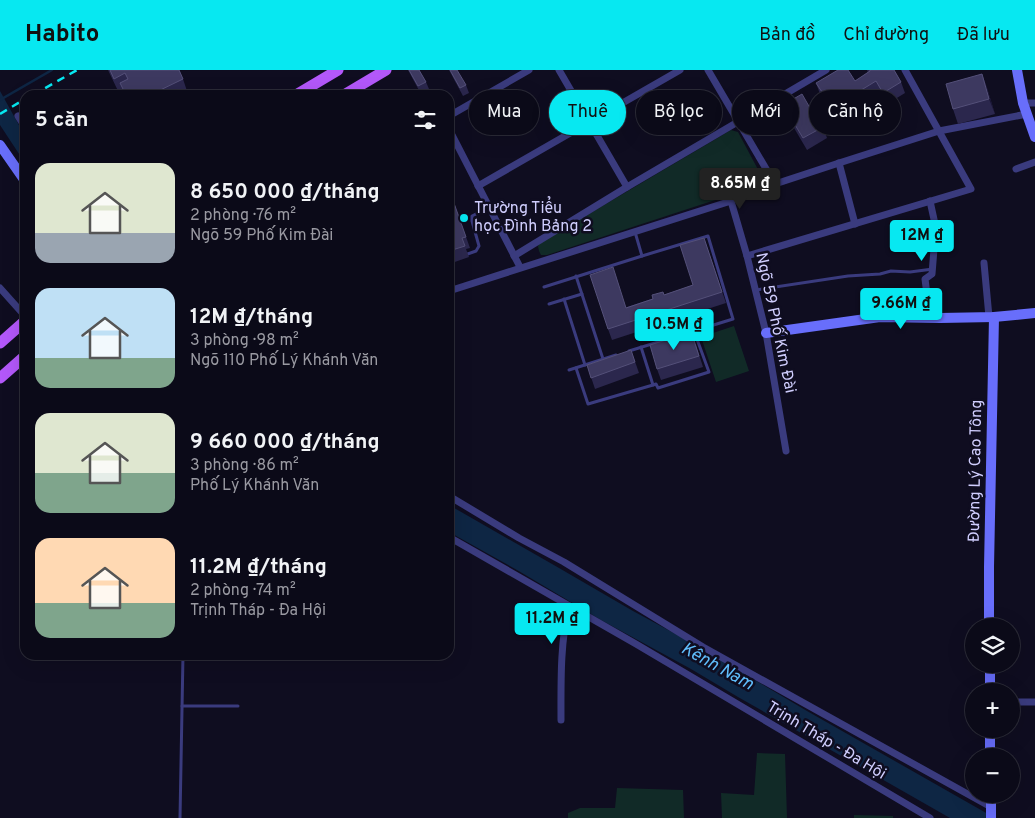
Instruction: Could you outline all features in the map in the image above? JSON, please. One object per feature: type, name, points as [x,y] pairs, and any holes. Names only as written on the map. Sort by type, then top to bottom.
[{"type":"main road","points":[[304,90],[336,70]]},
{"type":"main road","points":[[352,90],[386,70]]},
{"type":"main road","points":[[0,343],[20,326]]},
{"type":"main road","points":[[0,378],[20,360]]},
{"type":"street","points":[[454,113],[529,70]]},
{"type":"street","points":[[559,70],[571,90]]},
{"type":"street","points":[[626,101],[680,70]]},
{"type":"street","points":[[708,70],[732,112]]},
{"type":"street","points":[[792,90],[826,70]]},
{"type":"street","points":[[747,256],[971,189],[905,70]]},
{"type":"street","points":[[1017,70],[1024,103],[1035,137]]},
{"type":"street","points":[[1024,103],[1035,102]]},
{"type":"street","points":[[454,289],[731,202],[775,184],[939,131],[1027,114]]},
{"type":"street","points":[[514,256],[732,126]]},
{"type":"street","points":[[478,186],[566,135]]},
{"type":"street","points":[[597,135],[627,187]]},
{"type":"street","points":[[746,135],[775,184]]},
{"type":"street","points":[[454,139],[520,267]]},
{"type":"street","points":[[0,145],[20,174]]},
{"type":"street","points":[[1016,169],[1035,162]]},
{"type":"street","points":[[838,163],[855,224]]},
{"type":"street","points":[[930,201],[940,247],[934,249],[932,274],[925,279],[930,318]]},
{"type":"street","name":"Ngõ 59 Phố Kim Đài","points":[[731,202],[747,256],[766,333],[786,451]]},
{"type":"street","points":[[984,263],[991,317]]},
{"type":"street","points":[[0,288],[20,310]]},
{"type":"street","points":[[766,333],[880,317],[991,317],[1035,314]]},
{"type":"street","name":"Đường Lý Cao Tông","points":[[989,618],[991,317]]},
{"type":"street","points":[[454,499],[519,538],[564,562],[703,647],[991,812]]},
{"type":"street","name":"Trịnh Tháp - Đa Hội","points":[[454,540],[644,649],[930,818]]},
{"type":"street","points":[[561,720],[563,647],[569,606]]},
{"type":"street","points":[[1020,702],[1035,702]]},
{"type":"lane","points":[[462,256],[478,249],[479,246],[472,216],[489,207]]},
{"type":"lane","points":[[635,232],[642,256]]},
{"type":"lane","points":[[544,287],[708,236],[733,319],[569,370]]},
{"type":"lane","points":[[755,290],[848,276],[933,269]]},
{"type":"lane","points":[[576,276],[603,359]]},
{"type":"lane","points":[[549,304],[582,294]]},
{"type":"lane","points":[[564,300],[585,365]]},
{"type":"lane","points":[[576,368],[588,404],[656,384],[658,388],[708,372],[694,331]]},
{"type":"lane","points":[[641,347],[653,385]]},
{"type":"lane","points":[[180,818],[183,660]]},
{"type":"lane","points":[[182,706],[238,706]]},
{"type":"green space","points":[[731,130],[732,135],[740,135],[762,177],[760,184],[755,187],[547,255],[541,255],[538,246],[540,243]]},
{"type":"green space","points":[[734,326],[749,371],[716,382],[701,337]]},
{"type":"green space","points":[[757,753],[785,754],[787,818],[722,818],[721,793],[754,795]]},
{"type":"green space","points":[[617,788],[683,790],[684,818],[568,818],[568,813],[580,808],[615,808]]},
{"type":"green space","points":[[854,815],[893,816],[893,818],[854,818]]},
{"type":"water","points":[[0,91],[20,127],[20,155],[0,125]]},
{"type":"water","name":"Kênh Nam","points":[[454,508],[696,645],[965,801],[965,803],[969,803],[995,818],[950,818],[691,669],[601,620],[454,535]]},
{"type":"building","points":[[110,70],[179,70],[183,79],[160,90],[124,90],[120,83],[128,79],[125,73],[114,79]]},
{"type":"building","points":[[409,70],[419,70],[426,82],[418,86]]},
{"type":"building","points":[[450,70],[457,70],[466,85],[460,88]]},
{"type":"building","points":[[838,70],[848,70],[855,81],[870,70],[894,70],[901,82],[888,90],[881,90],[876,81],[861,90],[821,90],[816,83]]},
{"type":"building","points":[[982,74],[989,99],[953,109],[946,84]]},
{"type":"building","points":[[802,94],[809,106],[809,135],[803,138],[799,131],[799,96]]},
{"type":"building","points":[[454,203],[466,237],[462,238],[465,246],[454,249]]},
{"type":"building","points":[[704,238],[722,292],[608,329],[590,275],[613,267],[626,308],[653,299],[652,295],[663,292],[664,295],[693,285],[680,245]]},
{"type":"building","points":[[688,333],[689,336],[692,334],[699,356],[657,369],[650,345]]},
{"type":"building","points":[[631,350],[635,362],[591,378],[587,365]]},
{"type":"waterway","points":[[0,100],[52,70]]},
{"type":"railway","points":[[42,90],[77,70]]},
{"type":"railway","points":[[0,114],[20,102]]},
{"type":"place","name":"Trường Tiểu học Đình Bảng 2","points":[[464,218]]}]
